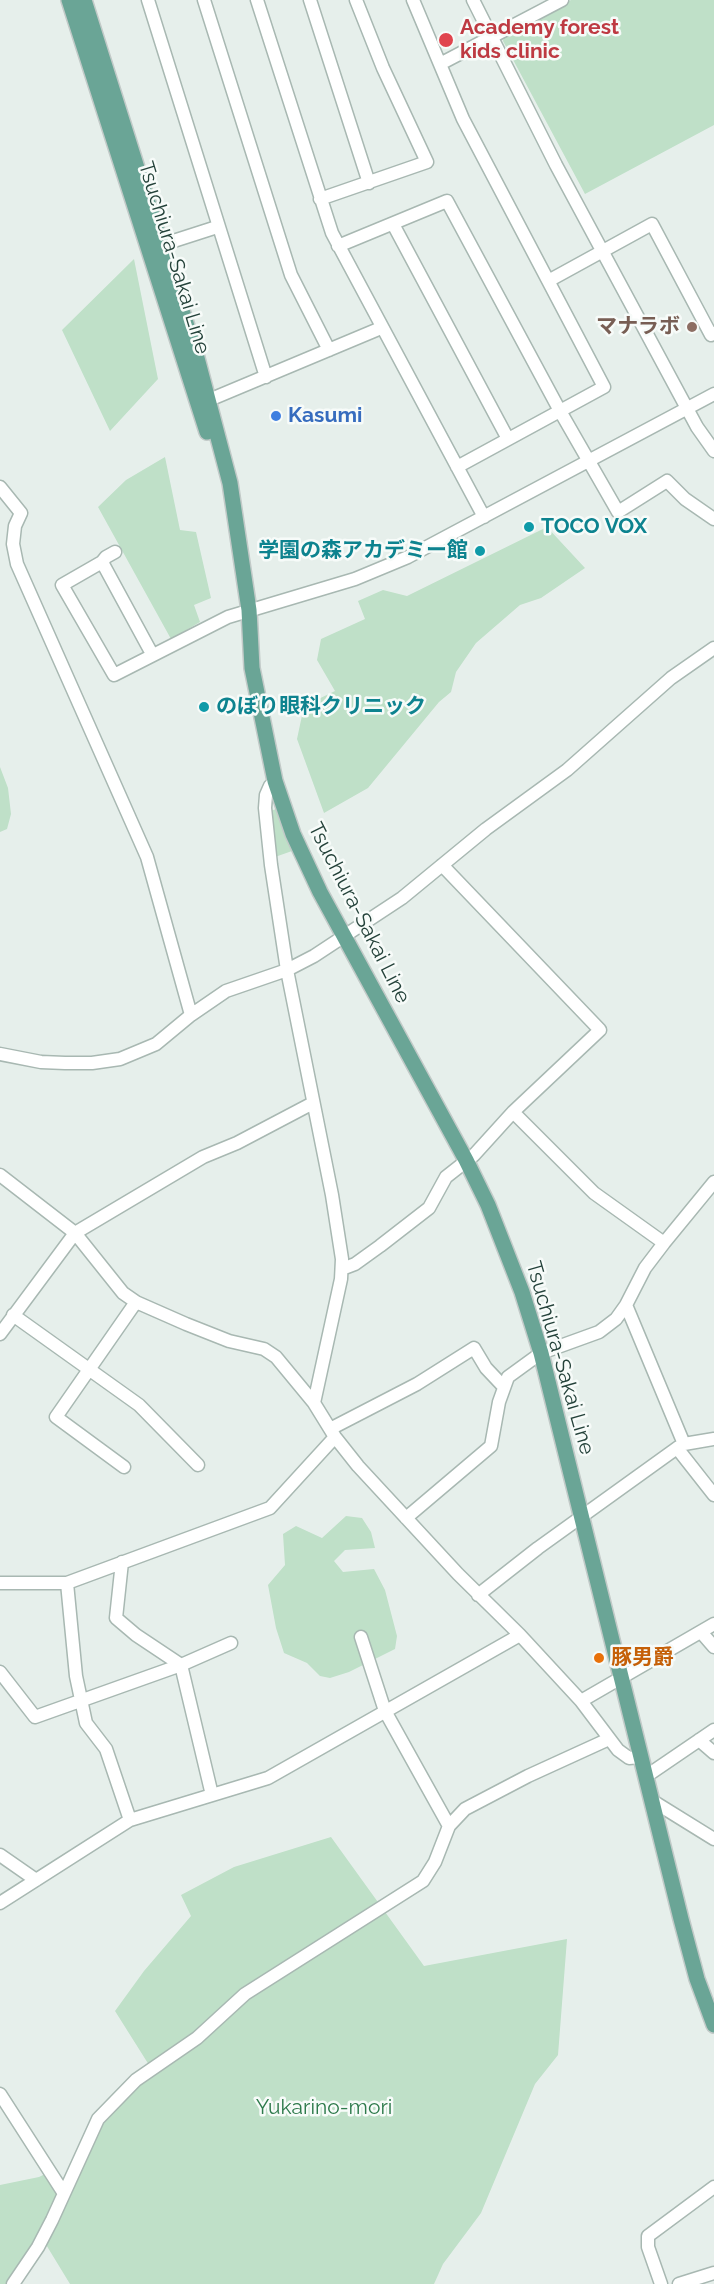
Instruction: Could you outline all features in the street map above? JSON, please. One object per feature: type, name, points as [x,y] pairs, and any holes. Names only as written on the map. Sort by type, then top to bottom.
[{"type":"main road","name":"Tsuchiura-Sakai Line","points":[[69,0],[206,424],[221,486],[237,529]]},
{"type":"main road","name":"Tsuchiura-Sakai Line","points":[[84,0],[209,400],[230,483],[249,610],[252,669],[275,781],[302,853],[320,892],[466,1160],[501,1237],[522,1292],[541,1353],[697,1979],[714,2025]]},
{"type":"street","points":[[148,0],[266,377]]},
{"type":"street","points":[[204,0],[291,275],[328,350]]},
{"type":"street","points":[[257,0],[320,199],[338,246],[484,517]]},
{"type":"street","points":[[310,0],[369,183]]},
{"type":"street","points":[[320,199],[427,162],[383,68],[356,0]]},
{"type":"street","points":[[413,0],[463,119],[550,280],[604,387],[457,467]]},
{"type":"street","points":[[473,0],[490,38],[603,252],[687,409],[714,451]]},
{"type":"street","points":[[440,64],[562,0]]},
{"type":"street","points":[[338,246],[447,201],[560,411],[618,512],[667,481],[685,499],[714,519]]},
{"type":"street","points":[[393,224],[508,439]]},
{"type":"street","points":[[550,280],[652,224],[711,335],[714,333]]},
{"type":"street","points":[[160,245],[218,227]]},
{"type":"street","points":[[209,400],[381,328]]},
{"type":"street","points":[[116,552],[62,585],[114,675],[228,617],[329,587],[408,557],[714,394]]},
{"type":"street","points":[[0,487],[21,513],[15,526],[13,544],[17,564],[147,857],[191,1015]]},
{"type":"street","points":[[102,562],[152,654]]},
{"type":"street","points":[[0,1054],[53,1062],[92,1063],[120,1059],[156,1044],[191,1015],[226,991],[246,982],[287,970],[345,938],[402,898],[486,829],[567,770],[671,678],[714,648]]},
{"type":"street","points":[[275,781],[266,795],[265,808],[271,865],[287,970],[332,1195],[342,1269],[315,1403]]},
{"type":"street","points":[[342,1269],[355,1264],[429,1208],[447,1177],[600,1030],[442,865]]},
{"type":"street","points":[[0,1334],[75,1233],[203,1157],[237,1143],[313,1104]]},
{"type":"street","points":[[513,1112],[594,1193],[664,1243]]},
{"type":"street","points":[[0,1175],[75,1233],[123,1293],[136,1302],[222,1338],[264,1350],[276,1357],[315,1403],[332,1433],[406,1518],[581,1701],[623,1756],[641,1757]]},
{"type":"street","points":[[406,1518],[491,1446],[503,1386],[508,1377],[541,1353],[600,1332],[616,1319],[645,1268],[714,1182]]},
{"type":"street","points":[[124,1467],[56,1417],[136,1302]]},
{"type":"street","points":[[626,1305],[680,1446],[714,1495]]},
{"type":"street","points":[[13,1315],[139,1405],[198,1465]]},
{"type":"street","points":[[0,1583],[66,1583],[270,1508],[332,1433],[474,1348],[486,1368],[503,1386]]},
{"type":"street","points":[[478,1595],[538,1548],[680,1446],[714,1439]]},
{"type":"street","points":[[122,1562],[116,1618],[136,1635],[181,1665],[212,1795]]},
{"type":"street","points":[[66,1583],[76,1676],[86,1723],[106,1749],[112,1762],[130,1820]]},
{"type":"street","points":[[581,1701],[621,1678],[706,1638],[714,1624]]},
{"type":"street","points":[[0,1903],[130,1820],[268,1778],[520,1635]]},
{"type":"street","points":[[361,1637],[386,1711],[449,1826]]},
{"type":"street","points":[[0,1672],[35,1717],[181,1665],[231,1643]]},
{"type":"street","points":[[645,1777],[714,1730]]},
{"type":"street","points":[[13,2284],[43,2238],[98,2119],[136,2080],[197,2038],[245,1994],[423,1881],[440,1852],[449,1826],[465,1809],[609,1738]]},
{"type":"street","points":[[699,1740],[714,1753]]},
{"type":"street","points":[[651,1800],[714,1839]]},
{"type":"street","points":[[0,1855],[36,1880]]},
{"type":"street","points":[[0,2094],[63,2192]]},
{"type":"street","points":[[661,2284],[648,2247],[648,2236],[714,2187]]},
{"type":"street","points":[[679,2284],[714,2272]]},
{"type":"green space","points":[[571,0],[714,0],[714,125],[585,194],[503,41],[504,36]]},
{"type":"green space","points":[[134,259],[158,379],[110,431],[62,330]]},
{"type":"green space","points":[[165,457],[180,530],[196,532],[211,598],[194,605],[200,622],[171,639],[98,507],[126,480]]},
{"type":"green space","points":[[547,527],[585,568],[541,598],[520,605],[476,643],[456,672],[451,692],[439,702],[368,788],[324,813],[297,739],[304,706],[335,691],[317,660],[321,639],[365,619],[358,601],[383,590],[407,596]]},
{"type":"green space","points":[[0,767],[8,788],[11,814],[7,829],[0,832]]},
{"type":"green space","points":[[276,809],[292,851],[275,857],[268,812]]},
{"type":"green space","points":[[346,1516],[362,1518],[371,1532],[375,1548],[345,1550],[334,1561],[343,1572],[374,1569],[385,1590],[397,1636],[395,1649],[349,1672],[330,1678],[320,1676],[307,1663],[284,1653],[276,1628],[268,1585],[285,1565],[283,1534],[296,1526],[322,1538]]},
{"type":"green space","name":"Yukarino-mori","points":[[331,1837],[424,1966],[567,1939],[558,2055],[535,2084],[481,2213],[443,2264],[434,2284],[70,2284],[45,2243],[104,2119],[149,2065],[115,2011],[144,1971],[191,1916],[181,1895],[234,1867]]},
{"type":"green space","points":[[47,2173],[61,2195],[41,2235],[7,2284],[0,2284],[0,2185],[39,2177]]},
{"type":"place","name":"Academy forest kids clinic","points":[[446,40]]},
{"type":"place","name":"マナラボ","points":[[692,327]]},
{"type":"place","name":"Kasumi","points":[[276,416]]},
{"type":"place","name":"TOCO VOX","points":[[529,527]]},
{"type":"place","name":"学園の森アカデミー館","points":[[480,551]]},
{"type":"place","name":"のぼり眼科クリニック","points":[[204,707]]},
{"type":"place","name":"豚男爵","points":[[599,1658]]}]
